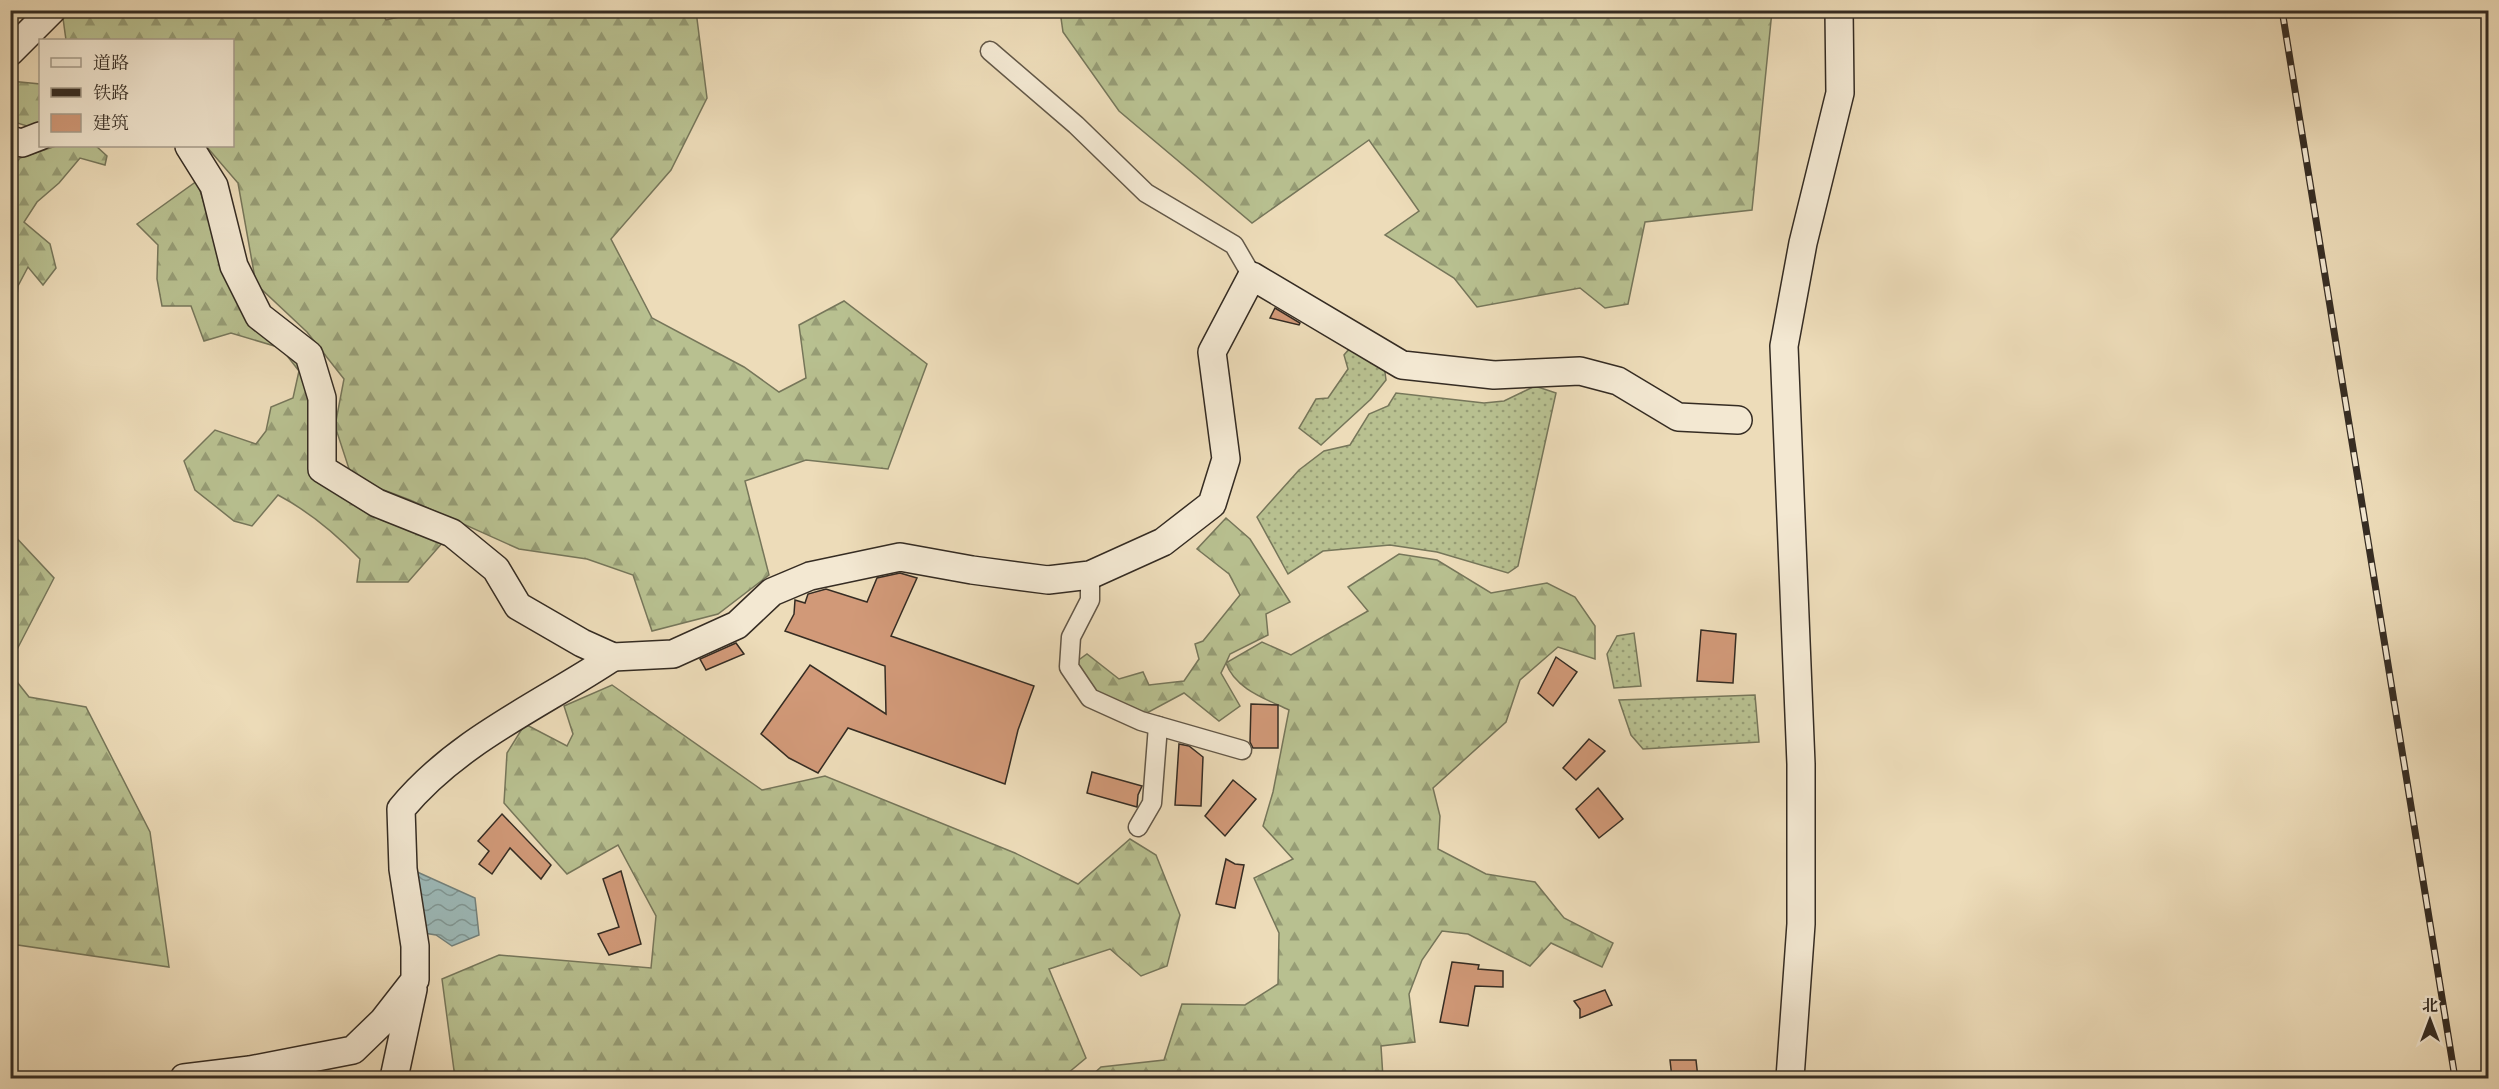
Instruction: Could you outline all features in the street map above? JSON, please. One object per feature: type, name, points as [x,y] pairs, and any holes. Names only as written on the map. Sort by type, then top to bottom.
[{"type":"street","points":[[10,52],[52,10]]},
{"type":"street","points":[[1790,1078],[1801,924],[1801,764],[1784,346],[1803,243],[1840,93],[1839,10]]},
{"type":"street","points":[[990,51],[1076,125],[1146,192],[1234,245],[1252,276],[1402,365],[1494,375],[1580,371],[1618,381],[1678,417],[1738,420]]},
{"type":"street","points":[[10,140],[22,143],[39,136]]},
{"type":"street","points":[[190,147],[214,186],[234,266],[259,316],[309,355],[322,398],[322,469],[377,503],[452,533],[496,569],[518,606],[582,644],[613,657],[673,654],[736,625],[772,592],[810,576],[900,557],[1048,580],[1090,575],[1163,542],[1212,504],[1227,459],[1212,352],[1252,276]]},
{"type":"street","points":[[1090,575],[1090,600],[1071,637],[1069,667],[1090,698],[1141,721],[1242,750]]},
{"type":"street","points":[[394,1078],[415,980],[415,946],[404,869],[401,809],[423,783],[467,749],[528,708],[576,682],[613,657]]},
{"type":"street","points":[[1138,827],[1152,803],[1158,726]]},
{"type":"street","points":[[184,1078],[250,1070],[353,1050],[383,1020],[415,980]]},
{"type":"green space","points":[[380,10],[386,20],[430,10],[696,11],[707,98],[671,170],[611,239],[652,318],[744,367],[779,392],[806,378],[799,325],[844,301],[927,364],[888,469],[806,460],[745,481],[769,575],[718,614],[652,631],[633,575],[587,559],[519,549],[410,500],[352,478],[335,426],[344,379],[307,332],[256,284],[238,183],[207,147],[234,147],[234,39],[66,39],[62,11]]},
{"type":"green space","points":[[1060,11],[1772,11],[1752,210],[1645,222],[1628,304],[1605,308],[1580,288],[1477,307],[1454,278],[1385,235],[1419,211],[1369,140],[1252,223],[1119,111],[1063,32]]},
{"type":"green space","points":[[10,81],[39,84],[39,122],[30,127],[11,121]]},
{"type":"green space","points":[[53,147],[97,147],[107,156],[105,165],[80,158],[59,183],[37,202],[24,222],[50,244],[56,268],[43,285],[28,267],[18,286],[14,324],[11,323],[11,169],[20,158]]},
{"type":"green space","points":[[197,181],[215,238],[290,340],[314,413],[309,461],[444,541],[408,582],[357,582],[360,559],[322,524],[278,495],[252,526],[234,521],[195,490],[184,461],[215,430],[256,444],[266,431],[271,407],[293,398],[299,371],[281,348],[231,333],[204,341],[191,306],[162,306],[157,279],[158,245],[137,224]]},
{"type":"green space","points":[[1355,342],[1384,365],[1386,380],[1371,399],[1321,445],[1299,428],[1316,399],[1328,398],[1348,369],[1344,355]]},
{"type":"green space","points":[[1535,386],[1556,393],[1518,566],[1508,573],[1437,552],[1390,545],[1323,551],[1288,574],[1257,517],[1299,470],[1324,451],[1350,445],[1369,414],[1388,406],[1396,393],[1484,403],[1504,401]]},
{"type":"green space","points":[[1226,518],[1250,539],[1290,602],[1266,614],[1268,635],[1230,654],[1221,673],[1240,706],[1219,721],[1184,693],[1145,714],[1090,698],[1069,667],[1087,654],[1119,679],[1143,672],[1149,685],[1184,681],[1199,659],[1195,644],[1203,641],[1240,595],[1229,574],[1197,549]]},
{"type":"green space","points":[[11,532],[54,578],[11,661]]},
{"type":"green space","points":[[1399,554],[1437,560],[1491,593],[1547,583],[1575,597],[1595,626],[1595,659],[1558,647],[1520,680],[1506,722],[1433,788],[1440,816],[1438,849],[1486,874],[1535,882],[1564,918],[1613,943],[1602,967],[1551,943],[1530,966],[1468,934],[1442,931],[1422,960],[1409,994],[1415,1042],[1381,1046],[1383,1078],[1089,1078],[1101,1067],[1164,1060],[1182,1004],[1245,1005],[1278,984],[1279,933],[1254,878],[1293,859],[1263,826],[1273,792],[1289,710],[1252,692],[1236,680],[1226,663],[1262,642],[1291,655],[1368,611],[1348,587]]},
{"type":"green space","points":[[1634,633],[1641,686],[1614,688],[1607,654],[1617,636]]},
{"type":"green space","points":[[10,673],[29,697],[86,707],[150,832],[169,967],[11,944]]},
{"type":"green space","points":[[612,685],[762,790],[825,776],[1015,853],[1078,884],[1130,839],[1156,855],[1180,915],[1167,966],[1141,976],[1110,949],[1049,969],[1086,1058],[1062,1078],[455,1078],[442,979],[499,955],[651,968],[656,916],[618,845],[567,874],[504,803],[507,753],[525,724],[567,746],[573,734],[564,706]]},
{"type":"green space","points":[[1755,695],[1759,742],[1643,749],[1631,735],[1619,700]]},
{"type":"water","points":[[415,871],[475,898],[479,935],[452,946],[436,935],[424,933]]},
{"type":"building","points":[[1275,308],[1300,323],[1299,325],[1270,318]]},
{"type":"building","points":[[900,573],[917,578],[891,636],[1034,686],[1018,730],[1005,784],[848,728],[818,773],[789,758],[761,734],[810,665],[886,714],[885,666],[785,631],[794,614],[795,600],[805,603],[808,594],[826,589],[867,602],[877,578]]},
{"type":"building","points":[[1701,630],[1736,634],[1733,683],[1697,681]]},
{"type":"building","points":[[736,643],[744,654],[706,670],[700,659]]},
{"type":"building","points":[[1556,657],[1577,672],[1553,706],[1538,693]]},
{"type":"building","points":[[1251,704],[1278,705],[1278,748],[1253,748],[1250,742]]},
{"type":"building","points":[[1589,739],[1605,751],[1576,780],[1563,768]]},
{"type":"building","points":[[1179,744],[1189,746],[1203,757],[1201,806],[1175,805]]},
{"type":"building","points":[[1092,772],[1142,786],[1138,795],[1137,807],[1087,793]]},
{"type":"building","points":[[1233,780],[1256,799],[1225,836],[1205,816]]},
{"type":"building","points":[[1598,788],[1623,819],[1599,838],[1576,809]]},
{"type":"building","points":[[502,814],[551,865],[541,879],[510,848],[492,874],[479,864],[489,851],[478,841]]},
{"type":"building","points":[[1226,859],[1235,864],[1244,865],[1235,908],[1216,904]]},
{"type":"building","points":[[621,871],[641,944],[609,955],[598,934],[619,927],[603,879]]},
{"type":"building","points":[[1452,962],[1479,965],[1478,969],[1503,971],[1503,987],[1475,986],[1468,1026],[1440,1022]]},
{"type":"building","points":[[1605,990],[1612,1005],[1580,1018],[1580,1009],[1574,1001]]},
{"type":"building","points":[[1670,1060],[1696,1060],[1698,1078],[1672,1078]]},
{"type":"railway","points":[[2282,10],[2455,1078]]}]
